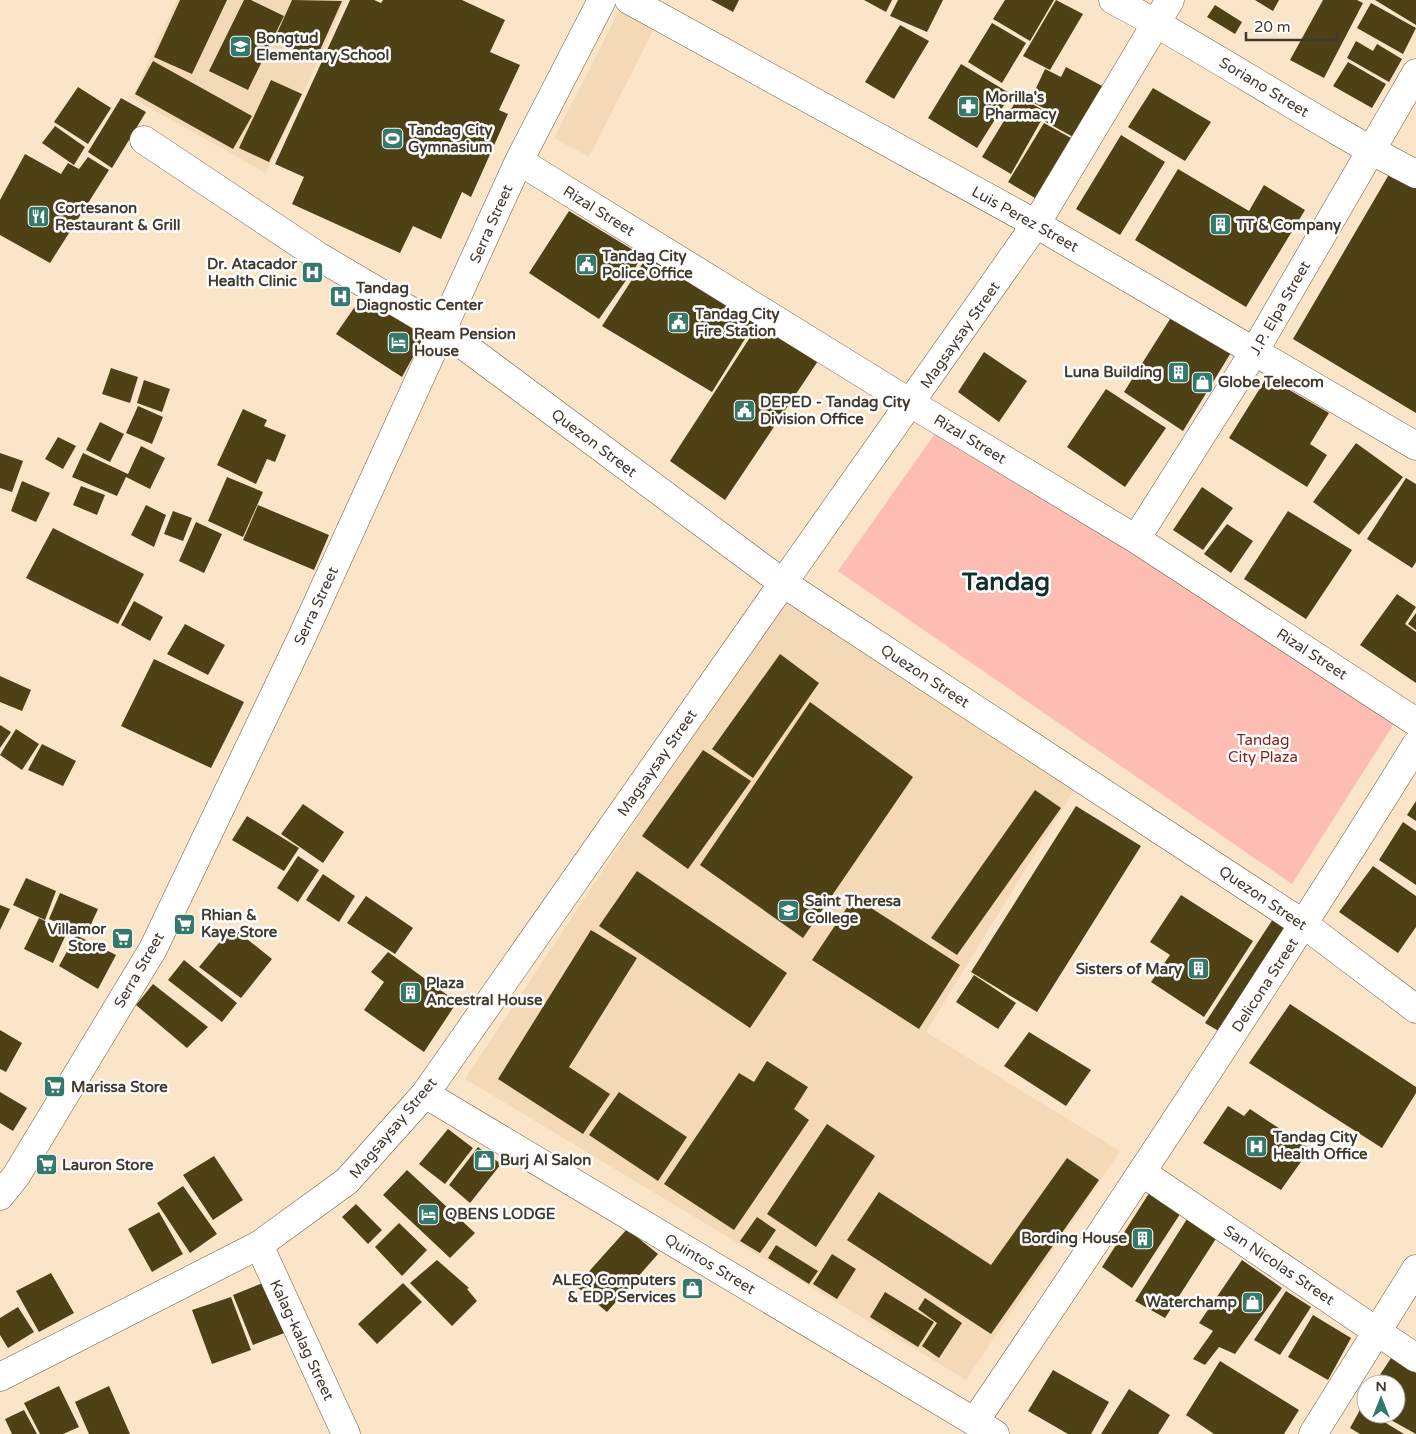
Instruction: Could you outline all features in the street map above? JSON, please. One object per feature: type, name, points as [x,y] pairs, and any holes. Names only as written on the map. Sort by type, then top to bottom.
[{"type":"street","name":"Serra Street","points":[[0,1196],[16,1176],[153,949],[301,638],[519,161],[602,0]]},
{"type":"street","name":"Luis Perez Street","points":[[629,0],[1036,224],[1416,446]]},
{"type":"street","name":"Soriano Street","points":[[1113,0],[1157,23],[1370,151],[1416,174]]},
{"type":"street","name":"Magsaysay Street","points":[[0,1377],[259,1245],[347,1181],[425,1094],[783,583],[912,404],[1036,224],[1170,0]]},
{"type":"street","name":"J.P. Elpa Street","points":[[1136,539],[1254,352],[1416,73]]},
{"type":"street","name":"Quezon Street","points":[[144,140],[318,256],[442,330],[783,583],[1305,925],[1416,1008]]},
{"type":"street","name":"Rizal Street","points":[[519,161],[912,404],[1136,539],[1416,722]]},
{"type":"street","name":"Delicona Street","points":[[985,1428],[1143,1173],[1305,925],[1416,745]]},
{"type":"street","name":"Quintos Street","points":[[425,1094],[985,1428]]},
{"type":"street","name":"San Nicolas Street","points":[[1143,1173],[1416,1358]]},
{"type":"street","name":"Kalag-kalag Street","points":[[259,1245],[346,1434]]},
{"type":"street","points":[[1313,1434],[1416,1269]]},
{"type":"shaded area","name":"Bongtud Elementary School","points":[[177,0],[346,0],[266,173],[127,95],[133,96]]},
{"type":"shaded area","points":[[624,1],[659,19],[589,157],[554,138]]},
{"type":"shaded area","name":"Saint Theresa College","points":[[786,593],[1076,787],[926,1032],[1120,1151],[966,1380],[465,1079]]},
{"type":"green space","name":"Tandag City Plaza","points":[[941,425],[1395,722],[1292,884],[838,571]]},
{"type":"building","points":[[180,0],[227,0],[192,74],[154,57]]},
{"type":"building","points":[[244,0],[251,0],[284,16],[248,90],[209,71]]},
{"type":"building","points":[[292,0],[342,1],[316,59],[274,40]]},
{"type":"building","name":"Tandag City Gymnasium","points":[[350,0],[374,0],[381,3],[383,0],[462,0],[505,20],[490,52],[520,65],[499,110],[508,114],[471,197],[462,192],[441,239],[413,226],[400,253],[292,204],[304,177],[275,164]]},
{"type":"building","points":[[711,0],[739,0],[733,12]]},
{"type":"building","points":[[864,0],[892,0],[886,12]]},
{"type":"building","points":[[898,0],[943,0],[927,32],[890,16]]},
{"type":"building","points":[[1005,0],[1054,0],[1030,41],[993,19]]},
{"type":"building","points":[[1056,0],[1083,14],[1050,70],[1023,56]]},
{"type":"building","points":[[1255,0],[1279,0],[1273,11]]},
{"type":"building","points":[[1323,0],[1357,0],[1363,3],[1324,78],[1290,60]]},
{"type":"building","points":[[1375,0],[1416,0],[1416,25]]},
{"type":"building","points":[[1371,3],[1416,28],[1403,54],[1357,28]]},
{"type":"building","points":[[1215,5],[1242,22],[1235,34],[1207,17]]},
{"type":"building","points":[[992,23],[1026,43],[1002,83],[968,62]]},
{"type":"building","points":[[900,25],[929,41],[894,99],[865,82]]},
{"type":"building","points":[[1356,41],[1373,51],[1377,44],[1402,59],[1389,82],[1347,58]]},
{"type":"building","points":[[153,61],[252,116],[233,149],[135,94]]},
{"type":"building","points":[[1348,62],[1386,84],[1372,108],[1333,86]]},
{"type":"building","name":"Morilla's Pharmacy","points":[[961,64],[1011,94],[977,148],[928,118]]},
{"type":"building","points":[[1066,67],[1104,87],[1075,138],[1044,121],[1049,111],[1030,101],[1045,69],[1061,77]]},
{"type":"building","points":[[271,80],[302,94],[269,162],[239,148]]},
{"type":"building","points":[[78,87],[111,108],[88,144],[54,122]]},
{"type":"building","points":[[1153,88],[1211,122],[1185,161],[1128,127]]},
{"type":"building","points":[[1019,96],[1046,112],[1011,174],[982,157]]},
{"type":"building","points":[[121,98],[146,112],[112,168],[88,152]]},
{"type":"building","points":[[1044,123],[1071,138],[1035,198],[1008,182]]},
{"type":"building","points":[[55,126],[85,147],[74,165],[42,143]]},
{"type":"building","points":[[1121,135],[1165,162],[1120,235],[1076,209]]},
{"type":"building","name":"Cortesanon Restaurant & Grill","points":[[25,154],[61,174],[68,163],[79,169],[88,157],[109,170],[50,263],[0,235],[0,200]]},
{"type":"building","name":"TT & Company","points":[[1178,169],[1249,211],[1264,185],[1305,210],[1246,307],[1135,240]]},
{"type":"building","name":"TT & Company","points":[[1391,171],[1416,185],[1416,413],[1293,339]]},
{"type":"building","name":"Tandag City Police Office","points":[[569,211],[643,256],[599,319],[529,273]]},
{"type":"building","name":"Tandag City Fire Station","points":[[648,255],[756,321],[712,392],[602,326]]},
{"type":"building","points":[[365,292],[426,333],[402,377],[336,334]]},
{"type":"building","name":"Luna Building","points":[[1172,316],[1232,351],[1183,431],[1124,392]]},
{"type":"building","name":"DEPED - Tandag City Division Office","points":[[760,322],[818,361],[725,500],[670,461]]},
{"type":"building","points":[[984,352],[1027,381],[999,422],[958,392]]},
{"type":"building","points":[[111,368],[138,377],[130,403],[102,394]]},
{"type":"building","points":[[1267,377],[1329,413],[1310,444],[1327,455],[1307,487],[1229,438]]},
{"type":"building","points":[[144,380],[170,389],[162,412],[137,403]]},
{"type":"building","points":[[1106,389],[1166,428],[1125,487],[1067,447]]},
{"type":"building","points":[[138,406],[163,417],[152,444],[126,433]]},
{"type":"building","points":[[243,409],[267,420],[264,426],[286,435],[275,462],[267,459],[256,484],[217,465]]},
{"type":"building","points":[[100,422],[124,434],[110,462],[86,450]]},
{"type":"building","points":[[58,437],[76,446],[63,469],[45,459]]},
{"type":"building","points":[[1356,443],[1403,477],[1359,535],[1313,502]]},
{"type":"building","points":[[141,446],[165,458],[150,489],[126,477],[117,496],[72,477],[83,453],[128,474]]},
{"type":"building","points":[[0,453],[23,461],[12,492],[0,488]]},
{"type":"building","points":[[227,477],[263,492],[243,537],[208,521]]},
{"type":"building","points":[[1406,478],[1416,484],[1416,562],[1412,568],[1367,539]]},
{"type":"building","points":[[22,481],[50,493],[36,522],[11,511]]},
{"type":"building","points":[[81,486],[105,495],[97,515],[73,505]]},
{"type":"building","points":[[1202,487],[1233,508],[1203,550],[1173,530]]},
{"type":"building","points":[[146,505],[166,515],[154,547],[131,535]]},
{"type":"building","points":[[258,505],[329,535],[314,570],[243,540]]},
{"type":"building","points":[[173,511],[192,518],[183,541],[164,534]]},
{"type":"building","points":[[1288,511],[1352,550],[1306,619],[1244,579]]},
{"type":"building","points":[[196,522],[222,534],[204,573],[179,561]]},
{"type":"building","points":[[1227,524],[1253,541],[1231,573],[1204,554]]},
{"type":"building","points":[[53,528],[144,574],[118,624],[26,578]]},
{"type":"building","points":[[1397,594],[1416,607],[1405,624],[1416,632],[1416,683],[1360,645]]},
{"type":"building","points":[[134,601],[163,617],[150,641],[121,625]]},
{"type":"building","points":[[1416,613],[1416,630],[1408,624]]},
{"type":"building","points":[[185,624],[225,645],[208,675],[167,654]]},
{"type":"building","points":[[780,654],[819,683],[753,778],[712,749]]},
{"type":"building","points":[[154,659],[244,702],[211,768],[121,726]]},
{"type":"building","points":[[0,676],[31,690],[22,711],[0,702]]},
{"type":"building","points":[[810,702],[913,777],[803,938],[700,865]]},
{"type":"building","points":[[0,725],[11,732],[0,748]]},
{"type":"building","points":[[16,729],[39,744],[22,770],[0,755]]},
{"type":"building","points":[[42,744],[76,761],[63,786],[28,770]]},
{"type":"building","points":[[703,750],[751,781],[688,869],[642,836]]},
{"type":"building","points":[[1035,790],[1061,808],[957,955],[931,938]]},
{"type":"building","points":[[1416,801],[1416,821],[1407,815]]},
{"type":"building","points":[[303,804],[344,832],[323,863],[281,834]]},
{"type":"building","points":[[1076,806],[1141,846],[1037,1012],[971,972]]},
{"type":"building","points":[[247,816],[299,848],[284,871],[232,840]]},
{"type":"building","points":[[1403,822],[1416,831],[1416,885],[1379,860]]},
{"type":"building","points":[[298,856],[319,870],[298,902],[277,888]]},
{"type":"building","points":[[1373,866],[1416,896],[1416,927],[1398,953],[1339,912]]},
{"type":"building","points":[[637,871],[787,973],[750,1028],[599,926]]},
{"type":"building","points":[[323,874],[355,896],[339,922],[306,900]]},
{"type":"building","points":[[26,878],[56,891],[45,920],[13,905]]},
{"type":"building","points":[[60,893],[98,909],[86,935],[49,919]]},
{"type":"building","name":"Sisters of Mary","points":[[1181,895],[1253,941],[1204,1017],[1151,982],[1170,955],[1150,942]]},
{"type":"building","points":[[366,896],[413,928],[395,954],[347,923]]},
{"type":"building","points":[[854,897],[960,965],[919,1029],[812,960]]},
{"type":"building","points":[[0,905],[10,909],[0,930]]},
{"type":"building","points":[[39,918],[67,932],[53,963],[24,949]]},
{"type":"building","points":[[1273,919],[1289,932],[1222,1033],[1205,1023]]},
{"type":"building","points":[[232,927],[272,959],[241,998],[199,967]]},
{"type":"building","points":[[591,930],[637,958],[569,1067],[610,1094],[583,1134],[498,1079]]},
{"type":"building","points":[[76,935],[116,955],[98,989],[59,966]]},
{"type":"building","name":"Plaza Ancestral House","points":[[388,952],[457,1002],[424,1052],[364,1010],[384,982],[371,972]]},
{"type":"building","points":[[184,960],[237,1003],[222,1022],[168,980]]},
{"type":"building","points":[[974,975],[1016,1003],[998,1029],[956,1002]]},
{"type":"building","points":[[153,984],[208,1027],[187,1048],[136,1005]]},
{"type":"building","points":[[1290,1004],[1416,1087],[1416,1093],[1382,1148],[1249,1063]]},
{"type":"building","points":[[0,1030],[22,1043],[6,1072],[0,1069]]},
{"type":"building","points":[[1029,1032],[1091,1070],[1066,1106],[1004,1066]]},
{"type":"building","points":[[767,1061],[808,1087],[794,1109],[809,1120],[734,1230],[664,1184],[739,1073],[754,1082]]},
{"type":"building","points":[[0,1092],[27,1108],[13,1131],[0,1123]]},
{"type":"building","points":[[619,1092],[687,1137],[658,1181],[589,1135]]},
{"type":"building","name":"Tandag City Health Office","points":[[1228,1106],[1244,1116],[1250,1109],[1310,1149],[1281,1190],[1203,1143]]},
{"type":"building","points":[[827,1124],[875,1156],[816,1247],[767,1214]]},
{"type":"building","points":[[448,1129],[473,1148],[445,1184],[419,1164]]},
{"type":"building","points":[[478,1147],[501,1164],[470,1203],[449,1185]]},
{"type":"building","points":[[214,1156],[243,1200],[213,1220],[183,1175]]},
{"type":"building","points":[[1067,1158],[1099,1180],[991,1334],[847,1240],[879,1192],[991,1265]]},
{"type":"building","name":"QBENS LODGE","points":[[407,1170],[475,1233],[450,1258],[383,1195]]},
{"type":"building","points":[[183,1186],[217,1234],[190,1253],[157,1203]]},
{"type":"building","name":"Bording House","points":[[1153,1187],[1184,1208],[1132,1288],[1102,1267]]},
{"type":"building","points":[[356,1204],[382,1230],[368,1244],[342,1217]]},
{"type":"building","points":[[159,1212],[183,1254],[152,1272],[128,1229]]},
{"type":"building","points":[[757,1217],[776,1230],[760,1253],[740,1241]]},
{"type":"building","name":"Bording House","points":[[1187,1219],[1217,1237],[1165,1318],[1135,1301]]},
{"type":"building","points":[[399,1223],[427,1250],[402,1276],[375,1247]]},
{"type":"building","points":[[627,1229],[658,1254],[607,1312],[576,1286]]},
{"type":"building","points":[[776,1245],[818,1271],[809,1284],[768,1258]]},
{"type":"building","points":[[832,1254],[856,1269],[837,1299],[813,1284]]},
{"type":"building","points":[[437,1260],[469,1288],[467,1289],[477,1301],[452,1326],[410,1283]]},
{"type":"building","points":[[1242,1260],[1282,1288],[1235,1354],[1219,1347],[1205,1365],[1193,1359],[1213,1331],[1199,1323]]},
{"type":"building","points":[[51,1273],[74,1313],[39,1332],[16,1291]]},
{"type":"building","points":[[265,1282],[287,1332],[253,1345],[233,1295]]},
{"type":"building","points":[[403,1283],[422,1302],[377,1344],[358,1324]]},
{"type":"building","points":[[1286,1291],[1311,1307],[1280,1355],[1254,1340]]},
{"type":"building","points":[[885,1292],[934,1322],[918,1347],[870,1317]]},
{"type":"building","points":[[231,1297],[251,1350],[212,1364],[192,1310]]},
{"type":"building","points":[[925,1298],[962,1323],[939,1358],[922,1346],[937,1323],[918,1309]]},
{"type":"building","points":[[18,1307],[34,1332],[8,1348],[0,1335],[0,1318]]},
{"type":"building","points":[[1313,1315],[1351,1338],[1328,1380],[1288,1357]]},
{"type":"building","points":[[1391,1358],[1416,1373],[1416,1434],[1398,1424],[1406,1424],[1406,1374],[1381,1374]]},
{"type":"building","points":[[1220,1361],[1299,1410],[1284,1434],[1214,1434],[1186,1415]]},
{"type":"building","points":[[1053,1370],[1109,1402],[1091,1434],[1068,1434],[1028,1411]]},
{"type":"building","points":[[59,1386],[79,1427],[63,1434],[40,1434],[24,1403]]},
{"type":"building","points":[[109,1386],[130,1434],[89,1434],[75,1402]]},
{"type":"building","points":[[1129,1389],[1170,1415],[1158,1434],[1101,1434]]},
{"type":"building","points":[[24,1410],[37,1434],[12,1434],[5,1419]]},
{"type":"building","points":[[1356,1417],[1356,1424],[1388,1424],[1404,1434],[1360,1434],[1350,1428]]},
{"type":"place","name":"Bongtud Elementary School","points":[[240,47]]},
{"type":"place","name":"Morilla's Pharmacy","points":[[969,106]]},
{"type":"place","name":"Tandag City Gymnasium","points":[[392,139]]},
{"type":"place","name":"Cortesanon Restaurant & Grill","points":[[39,217]]},
{"type":"place","name":"TT & Company","points":[[1220,225]]},
{"type":"place","name":"Tandag City Police Office","points":[[586,265]]},
{"type":"place","name":"Dr. Atacador Health Clinic","points":[[313,273]]},
{"type":"place","name":"Tandag Diagnostic Center","points":[[340,297]]},
{"type":"place","name":"Tandag City Fire Station","points":[[679,323]]},
{"type":"place","name":"Ream Pension House","points":[[398,343]]},
{"type":"place","name":"Luna Building","points":[[1178,372]]},
{"type":"place","name":"Globe Telecom","points":[[1202,382]]},
{"type":"place","name":"DEPED - Tandag City Division Office","points":[[744,411]]},
{"type":"place","name":"Saint Theresa College","points":[[789,910]]},
{"type":"place","name":"Rhian & Kaye Store","points":[[185,924]]},
{"type":"place","name":"Villamor Store","points":[[122,938]]},
{"type":"place","name":"Sisters of Mary","points":[[1198,969]]},
{"type":"place","name":"Plaza Ancestral House","points":[[410,992]]},
{"type":"place","name":"Marissa Store","points":[[55,1087]]},
{"type":"place","name":"Tandag City Health Office","points":[[1257,1146]]},
{"type":"place","name":"Burj Al Salon","points":[[484,1160]]},
{"type":"place","name":"Lauron Store","points":[[46,1165]]},
{"type":"place","name":"QBENS LODGE","points":[[429,1214]]},
{"type":"place","name":"Bording House","points":[[1143,1238]]},
{"type":"place","name":"ALEQ Computers & EDP Services","points":[[692,1289]]},
{"type":"place","name":"Waterchamp","points":[[1253,1302]]},
{"type":"district","name":"Tandag","points":[[1006,582]]}]
